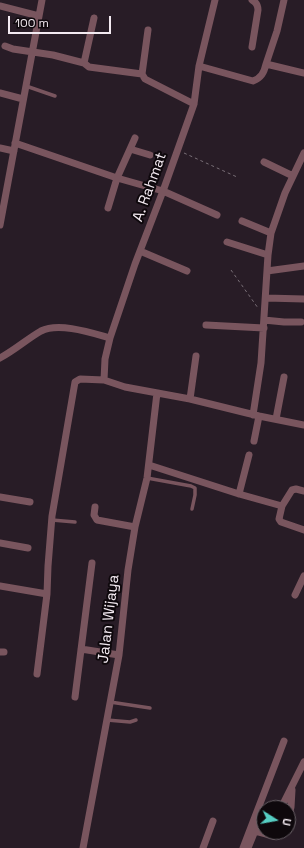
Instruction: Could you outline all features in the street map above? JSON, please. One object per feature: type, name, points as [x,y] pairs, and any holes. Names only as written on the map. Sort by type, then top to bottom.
[{"type":"street","points":[[0,222],[42,0]]},
{"type":"street","name":"A. Rahmat","points":[[104,380],[110,338],[194,104],[199,66],[214,0]]},
{"type":"street","points":[[252,0],[258,5],[258,10],[252,47]]},
{"type":"street","points":[[199,66],[253,81],[260,78],[264,72],[277,31],[284,0]]},
{"type":"street","points":[[0,6],[39,16]]},
{"type":"street","points":[[84,63],[94,18]]},
{"type":"street","points":[[148,30],[142,74],[145,79],[194,104]]},
{"type":"street","points":[[5,46],[13,49],[74,60],[84,63],[89,67],[142,74]]},
{"type":"street","points":[[266,64],[304,73]]},
{"type":"street","points":[[0,93],[24,99]]},
{"type":"street","points":[[108,208],[117,178],[135,138]]},
{"type":"street","points":[[15,143],[163,192],[217,216]]},
{"type":"street","points":[[0,148],[14,151]]},
{"type":"street","points":[[130,149],[150,155]]},
{"type":"street","points":[[254,440],[262,363],[268,255],[271,234],[285,193],[303,157]]},
{"type":"street","points":[[264,162],[293,176]]},
{"type":"street","points":[[242,221],[271,234]]},
{"type":"street","points":[[228,242],[268,255]]},
{"type":"street","points":[[140,252],[187,271]]},
{"type":"street","points":[[267,271],[304,266]]},
{"type":"street","points":[[266,298],[304,299]]},
{"type":"street","points":[[264,316],[284,322],[301,322]]},
{"type":"street","points":[[206,325],[264,328]]},
{"type":"street","points":[[0,358],[13,351],[43,330],[58,327],[110,338]]},
{"type":"street","points":[[190,399],[196,356]]},
{"type":"street","points":[[276,419],[284,378]]},
{"type":"street","points":[[37,674],[47,594],[52,520],[75,382],[80,379],[104,380],[125,387],[190,399],[304,425]]},
{"type":"street","name":"Jalan Wijaya","points":[[83,848],[118,655],[128,570],[135,527],[147,478],[157,393]]},
{"type":"street","points":[[239,494],[249,455]]},
{"type":"street","points":[[149,465],[282,506]]},
{"type":"street","points":[[304,492],[296,489],[292,490],[282,506],[280,519],[281,522],[304,530]]},
{"type":"street","points":[[0,497],[30,502]]},
{"type":"street","points":[[95,507],[94,515],[97,520],[135,527]]},
{"type":"street","points":[[0,543],[28,548]]},
{"type":"street","points":[[74,697],[92,563]]},
{"type":"street","points":[[295,595],[304,576]]},
{"type":"street","points":[[0,586],[47,594]]},
{"type":"street","points":[[81,649],[118,655]]},
{"type":"street","points":[[242,848],[284,741]]},
{"type":"street","points":[[285,800],[304,762]]},
{"type":"street","points":[[292,787],[292,800]]},
{"type":"street","points":[[203,848],[213,821]]},
{"type":"street","points":[[248,848],[255,831]]},
{"type":"lane","points":[[26,86],[55,96]]},
{"type":"lane","points":[[147,478],[195,488],[192,509]]},
{"type":"lane","points":[[52,520],[75,522]]},
{"type":"lane","points":[[110,702],[150,708]]},
{"type":"lane","points":[[107,720],[130,722],[136,720]]},
{"type":"path","points":[[177,151],[237,177]]},
{"type":"path","points":[[231,270],[264,316]]}]
